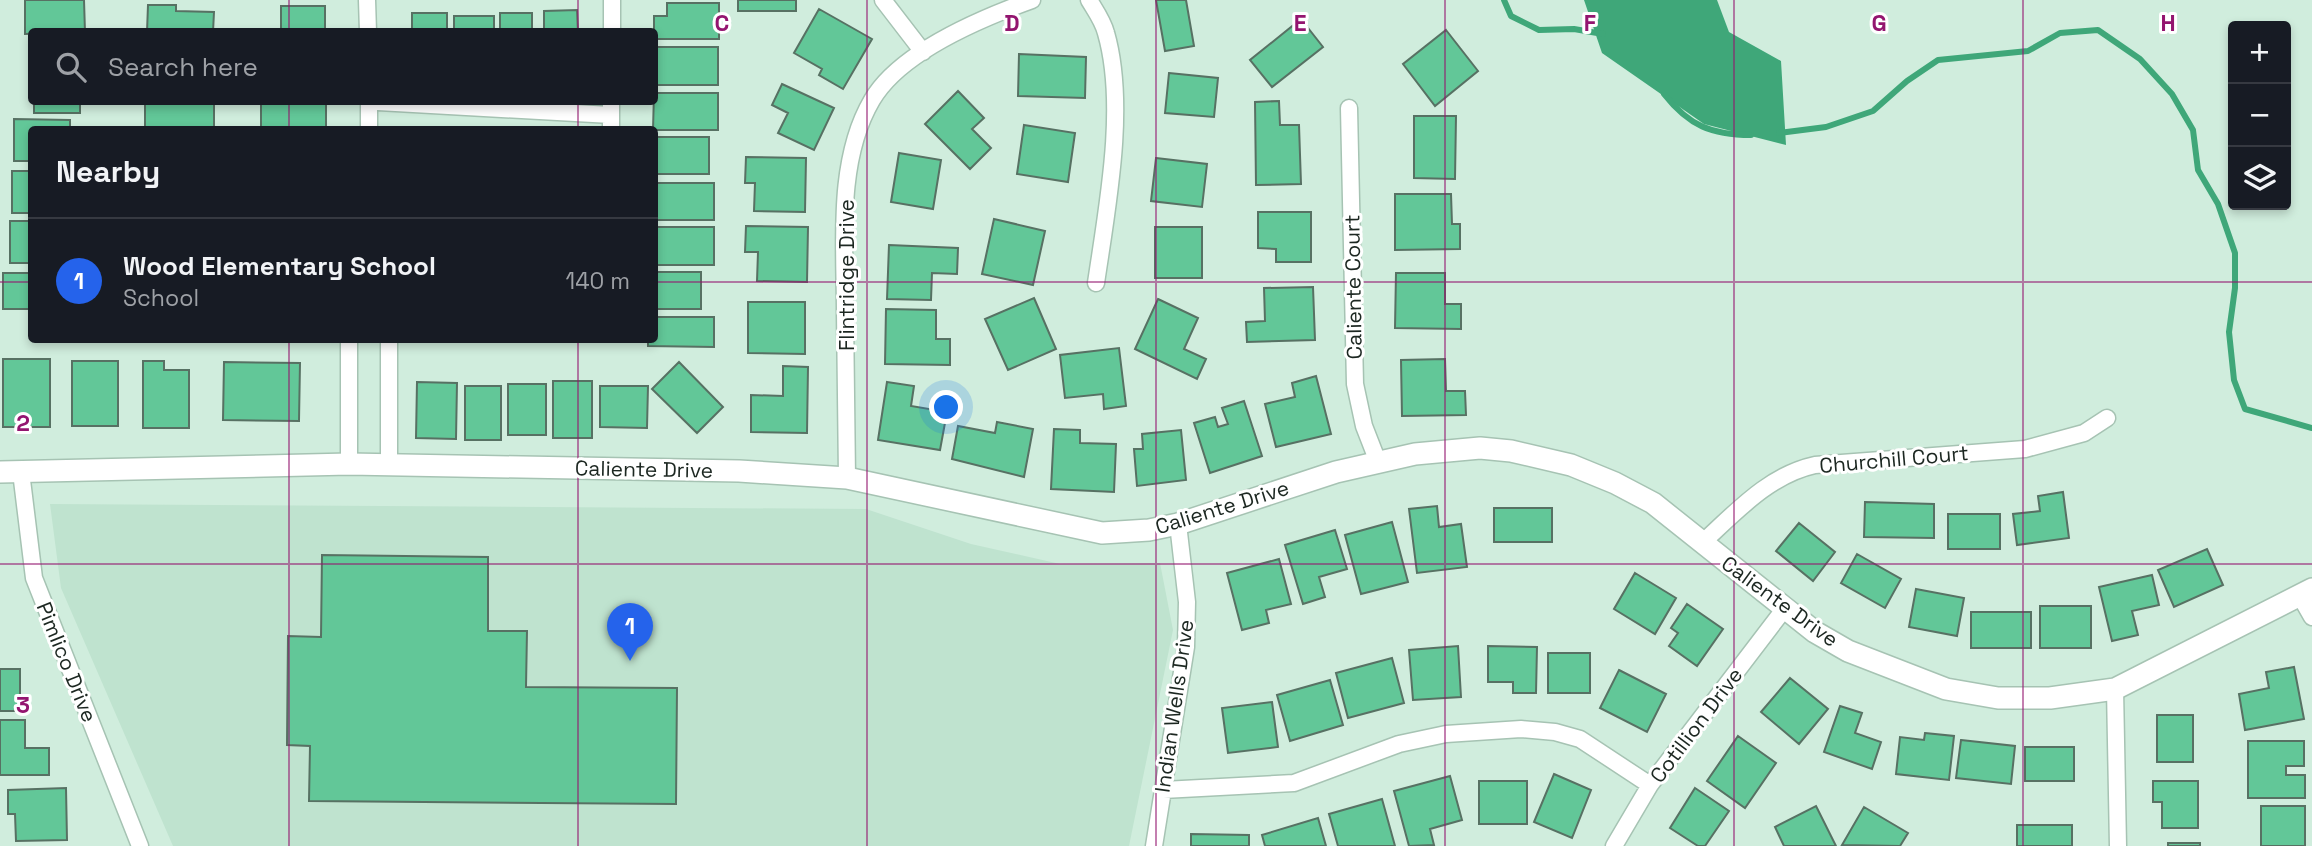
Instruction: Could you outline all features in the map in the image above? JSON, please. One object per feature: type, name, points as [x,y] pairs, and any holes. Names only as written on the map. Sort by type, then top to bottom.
[{"type":"street","points":[[367,0],[368,28]]},
{"type":"street","points":[[612,0],[612,28]]},
{"type":"street","points":[[883,0],[923,52]]},
{"type":"street","name":"Flintridge Drive","points":[[847,478],[844,192],[862,122],[873,98],[888,80],[923,52],[978,19],[1032,0]]},
{"type":"street","points":[[1089,0],[1106,29],[1115,69],[1111,179],[1096,283]]},
{"type":"street","points":[[369,105],[369,126]]},
{"type":"street","points":[[432,105],[611,115]]},
{"type":"street","name":"Caliente Court","points":[[1349,108],[1355,384],[1364,426],[1378,462]]},
{"type":"street","points":[[349,343],[349,464]]},
{"type":"street","points":[[389,343],[389,464]]},
{"type":"street","name":"Churchill Court","points":[[1702,543],[1751,498],[1791,470],[1815,465],[2025,449],[2084,433],[2107,418]]},
{"type":"street","name":"Caliente Drive","points":[[10,472],[349,464],[738,471],[847,478],[1102,533],[1149,530],[1178,524],[1336,472],[1415,454],[1480,448],[1511,451],[1571,465],[1615,483],[1653,503],[1815,632],[1848,651],[1945,689],[1998,698],[2050,698],[2115,689],[2306,592]]},
{"type":"street","name":"Pimlico Drive","points":[[10,472],[34,578],[140,846]]},
{"type":"street","name":"Indian Wells Drive","points":[[1154,846],[1186,647],[1187,602],[1178,524]]},
{"type":"street","points":[[2306,592],[2312,617]]},
{"type":"street","name":"Cotillion Drive","points":[[1614,846],[1650,785],[1785,608]]},
{"type":"street","points":[[2115,689],[2118,846]]},
{"type":"street","points":[[1163,790],[1294,783],[1399,744],[1446,734],[1521,729],[1555,732],[1580,739],[1650,785]]},
{"type":"shaded area","points":[[1584,0],[1717,0],[1729,32],[1781,61],[1786,145],[1704,124],[1602,53]]},
{"type":"shaded area","points":[[50,504],[866,509],[971,544],[1060,564],[1160,563],[1173,630],[1129,846],[173,846],[61,588]]},
{"type":"building","points":[[25,0],[84,0],[85,28],[28,28],[28,34],[25,34]]},
{"type":"building","points":[[738,0],[796,0],[796,11],[738,11]]},
{"type":"building","points":[[1156,0],[1186,0],[1194,46],[1165,51]]},
{"type":"building","points":[[667,3],[719,3],[719,39],[658,39],[654,16],[667,16]]},
{"type":"building","points":[[148,5],[176,5],[176,11],[214,12],[213,28],[147,28]]},
{"type":"building","points":[[281,6],[325,6],[325,28],[281,28]]},
{"type":"building","points":[[819,9],[872,39],[843,89],[819,75],[822,69],[794,53]]},
{"type":"building","points":[[577,10],[578,28],[544,28],[544,11]]},
{"type":"building","points":[[412,13],[447,13],[447,28],[412,28]]},
{"type":"building","points":[[500,13],[532,13],[532,28],[500,28]]},
{"type":"building","points":[[454,16],[494,16],[494,28],[454,28]]},
{"type":"building","points":[[1301,19],[1323,47],[1272,87],[1250,60]]},
{"type":"building","points":[[1446,30],[1478,71],[1435,106],[1403,64]]},
{"type":"building","points":[[658,47],[718,47],[718,85],[658,85]]},
{"type":"building","points":[[1019,54],[1086,57],[1085,98],[1018,96]]},
{"type":"building","points":[[1169,73],[1218,78],[1214,117],[1165,113]]},
{"type":"building","points":[[782,84],[834,108],[814,150],[778,133],[788,113],[772,105]]},
{"type":"building","points":[[958,91],[984,118],[972,129],[991,148],[970,169],[925,124]]},
{"type":"building","points":[[658,93],[718,93],[718,130],[658,130],[658,126],[653,126],[654,105],[658,105]]},
{"type":"building","points":[[1279,101],[1280,125],[1299,125],[1301,184],[1256,185],[1255,102]]},
{"type":"building","points":[[34,105],[80,105],[80,113],[34,113]]},
{"type":"building","points":[[145,105],[214,105],[214,126],[145,126]]},
{"type":"building","points":[[261,105],[326,105],[326,126],[261,126]]},
{"type":"building","points":[[1414,116],[1456,116],[1455,179],[1414,178]]},
{"type":"building","points":[[14,119],[70,120],[70,126],[28,126],[28,161],[14,161]]},
{"type":"building","points":[[1024,125],[1075,133],[1068,182],[1017,174]]},
{"type":"building","points":[[658,137],[709,137],[709,174],[658,174]]},
{"type":"building","points":[[899,153],[941,160],[933,209],[891,202]]},
{"type":"building","points":[[746,157],[806,158],[805,212],[754,211],[755,183],[745,183]]},
{"type":"building","points":[[1156,158],[1207,164],[1202,207],[1151,201]]},
{"type":"building","points":[[12,171],[28,171],[28,213],[12,213]]},
{"type":"building","points":[[658,183],[714,183],[714,220],[658,220]]},
{"type":"building","points":[[1395,194],[1451,194],[1452,224],[1460,224],[1460,249],[1395,250]]},
{"type":"building","points":[[1258,212],[1311,212],[1311,262],[1276,262],[1276,249],[1258,248]]},
{"type":"building","points":[[994,219],[1045,231],[1033,285],[982,274]]},
{"type":"building","points":[[10,221],[28,221],[28,263],[10,263]]},
{"type":"building","points":[[746,226],[808,227],[807,282],[757,281],[758,252],[745,252]]},
{"type":"building","points":[[658,227],[714,227],[714,265],[658,265]]},
{"type":"building","points":[[1155,227],[1202,227],[1202,278],[1155,278]]},
{"type":"building","points":[[889,245],[958,248],[957,274],[932,273],[931,300],[887,299]]},
{"type":"building","points":[[658,272],[701,272],[701,309],[658,309]]},
{"type":"building","points":[[3,273],[28,273],[28,309],[3,309]]},
{"type":"building","points":[[1396,273],[1445,273],[1445,304],[1461,304],[1461,329],[1395,328]]},
{"type":"building","points":[[1313,287],[1315,340],[1247,342],[1246,322],[1265,321],[1264,288]]},
{"type":"building","points":[[1034,298],[1056,349],[1008,370],[985,319]]},
{"type":"building","points":[[1158,299],[1198,318],[1184,349],[1206,359],[1197,379],[1135,349]]},
{"type":"building","points":[[748,302],[805,302],[805,354],[748,353]]},
{"type":"building","points":[[886,309],[936,310],[936,339],[950,339],[950,365],[885,364]]},
{"type":"building","points":[[658,317],[714,317],[714,347],[648,346],[648,343],[658,343]]},
{"type":"building","points":[[1119,348],[1126,406],[1104,409],[1103,394],[1065,398],[1060,355]]},
{"type":"building","points":[[3,359],[50,359],[50,427],[3,427]]},
{"type":"building","points":[[1445,359],[1446,391],[1465,391],[1466,415],[1402,416],[1401,360]]},
{"type":"building","points":[[72,361],[118,361],[118,426],[72,426]]},
{"type":"building","points":[[143,361],[164,361],[164,370],[189,370],[189,428],[143,428]]},
{"type":"building","points":[[224,362],[300,363],[299,421],[223,420]]},
{"type":"building","points":[[679,362],[723,407],[697,433],[652,389]]},
{"type":"building","points":[[783,366],[808,367],[807,433],[751,432],[751,395],[783,396]]},
{"type":"building","points":[[1316,376],[1331,434],[1276,447],[1265,404],[1295,397],[1292,383]]},
{"type":"building","points":[[553,381],[592,381],[592,438],[553,438]]},
{"type":"building","points":[[417,382],[457,383],[456,439],[416,438]]},
{"type":"building","points":[[887,382],[914,386],[911,406],[947,412],[940,450],[878,440]]},
{"type":"building","points":[[508,384],[546,384],[546,435],[508,435]]},
{"type":"building","points":[[465,386],[501,386],[501,440],[465,440]]},
{"type":"building","points":[[600,386],[648,386],[647,428],[600,427]]},
{"type":"building","points":[[1244,401],[1262,456],[1210,473],[1194,423],[1215,417],[1218,427],[1228,424],[1222,408]]},
{"type":"building","points":[[997,422],[1033,429],[1024,477],[952,459],[958,426],[995,433]]},
{"type":"building","points":[[1054,429],[1080,430],[1080,443],[1116,444],[1114,492],[1051,489]]},
{"type":"building","points":[[1181,430],[1186,480],[1137,486],[1134,449],[1143,449],[1142,434]]},
{"type":"building","points":[[2063,492],[2069,538],[2017,545],[2013,514],[2040,511],[2038,496]]},
{"type":"building","points":[[1865,502],[1934,504],[1934,538],[1864,537]]},
{"type":"building","points":[[1437,506],[1439,527],[1461,524],[1467,567],[1417,573],[1409,509]]},
{"type":"building","points":[[1494,508],[1552,508],[1552,542],[1494,542]]},
{"type":"building","points":[[1948,514],[2000,514],[2000,549],[1948,549]]},
{"type":"building","points":[[1392,522],[1408,582],[1361,594],[1345,535]]},
{"type":"building","points":[[1799,523],[1835,552],[1813,581],[1776,551]]},
{"type":"building","points":[[1335,530],[1347,569],[1319,577],[1325,597],[1303,604],[1285,545]]},
{"type":"building","points":[[2207,549],[2223,585],[2174,607],[2158,570]]},
{"type":"building","points":[[1857,554],[1901,579],[1885,608],[1841,583]]},
{"type":"building","points":[[322,555],[488,557],[488,631],[527,631],[526,687],[677,688],[676,804],[309,801],[310,746],[287,745],[288,636],[321,637]]},
{"type":"building","points":[[1279,559],[1291,604],[1266,610],[1269,623],[1242,630],[1227,573]]},
{"type":"building","points":[[1635,573],[1676,598],[1655,634],[1614,609]]},
{"type":"building","points":[[2152,575],[2159,605],[2132,611],[2138,635],[2112,641],[2099,587]]},
{"type":"building","points":[[1916,589],[1964,598],[1957,636],[1909,627]]},
{"type":"building","points":[[1687,604],[1723,629],[1697,666],[1669,646],[1678,633],[1671,628]]},
{"type":"building","points":[[2040,606],[2091,606],[2091,648],[2040,648]]},
{"type":"building","points":[[1971,612],[2031,612],[2031,648],[1971,648]]},
{"type":"building","points":[[1458,646],[1461,697],[1413,700],[1409,650]]},
{"type":"building","points":[[1488,646],[1537,647],[1536,693],[1513,693],[1513,682],[1488,682]]},
{"type":"building","points":[[1548,653],[1590,653],[1590,693],[1548,693]]},
{"type":"building","points":[[1392,658],[1404,703],[1348,718],[1336,673]]},
{"type":"building","points":[[2294,667],[2304,719],[2245,730],[2239,694],[2269,688],[2266,672]]},
{"type":"building","points":[[0,669],[20,669],[20,711],[0,711]]},
{"type":"building","points":[[1619,670],[1666,694],[1647,732],[1600,708]]},
{"type":"building","points":[[1790,678],[1828,709],[1799,744],[1761,712]]},
{"type":"building","points":[[1330,680],[1343,725],[1290,741],[1277,695]]},
{"type":"building","points":[[1272,702],[1278,747],[1228,753],[1222,708]]},
{"type":"building","points":[[1840,706],[1862,713],[1855,733],[1881,742],[1872,769],[1824,752]]},
{"type":"building","points":[[2157,715],[2193,715],[2193,762],[2157,762]]},
{"type":"building","points":[[0,720],[25,720],[25,748],[49,748],[49,775],[0,775]]},
{"type":"building","points":[[1925,733],[1954,736],[1949,780],[1896,774],[1900,737],[1924,740]]},
{"type":"building","points":[[1738,736],[1776,763],[1745,808],[1707,781]]},
{"type":"building","points":[[1961,740],[2015,746],[2011,784],[1956,778]]},
{"type":"building","points":[[2248,741],[2304,741],[2304,766],[2286,766],[2286,775],[2305,775],[2305,798],[2248,798]]},
{"type":"building","points":[[2025,747],[2074,747],[2074,781],[2025,781]]},
{"type":"building","points":[[1554,774],[1591,790],[1572,838],[1534,822]]},
{"type":"building","points":[[1450,776],[1462,820],[1430,829],[1434,845],[1409,846],[1394,791]]},
{"type":"building","points":[[1479,781],[1527,781],[1527,824],[1479,824]]},
{"type":"building","points":[[2153,781],[2198,781],[2198,828],[2162,828],[2162,802],[2153,802]]},
{"type":"building","points":[[66,788],[67,840],[16,841],[15,814],[8,814],[8,790]]},
{"type":"building","points":[[1695,788],[1729,811],[1705,846],[1698,846],[1670,828]]},
{"type":"building","points":[[1382,799],[1395,846],[1338,846],[1329,814]]},
{"type":"building","points":[[1816,806],[1836,846],[1784,846],[1775,827]]},
{"type":"building","points":[[2261,806],[2305,806],[2305,846],[2261,846]]},
{"type":"building","points":[[1864,807],[1908,833],[1900,846],[1842,845]]},
{"type":"building","points":[[1318,818],[1326,846],[1265,846],[1262,835]]},
{"type":"building","points":[[2017,825],[2072,825],[2072,846],[2017,846]]},
{"type":"building","points":[[1191,834],[1249,835],[1249,846],[1191,846]]},
{"type":"building","points":[[2168,843],[2200,843],[2200,846],[2168,846]]},
{"type":"waterway","points":[[1504,0],[1511,16],[1539,30],[1574,29],[1603,34]]},
{"type":"waterway","points":[[1779,133],[1826,127],[1873,111],[1907,81],[1938,60],[2028,51],[2060,33],[2098,30],[2140,59],[2172,94],[2193,130],[2198,170],[2218,204],[2235,253],[2235,288],[2229,332],[2234,380],[2245,409],[2312,428]]},
{"type":"waterway","points":[[1664,94],[1683,114],[1702,126],[1724,133],[1751,135]]},
{"type":"place","name":"Wood Elementary School","points":[[630,661]]}]
